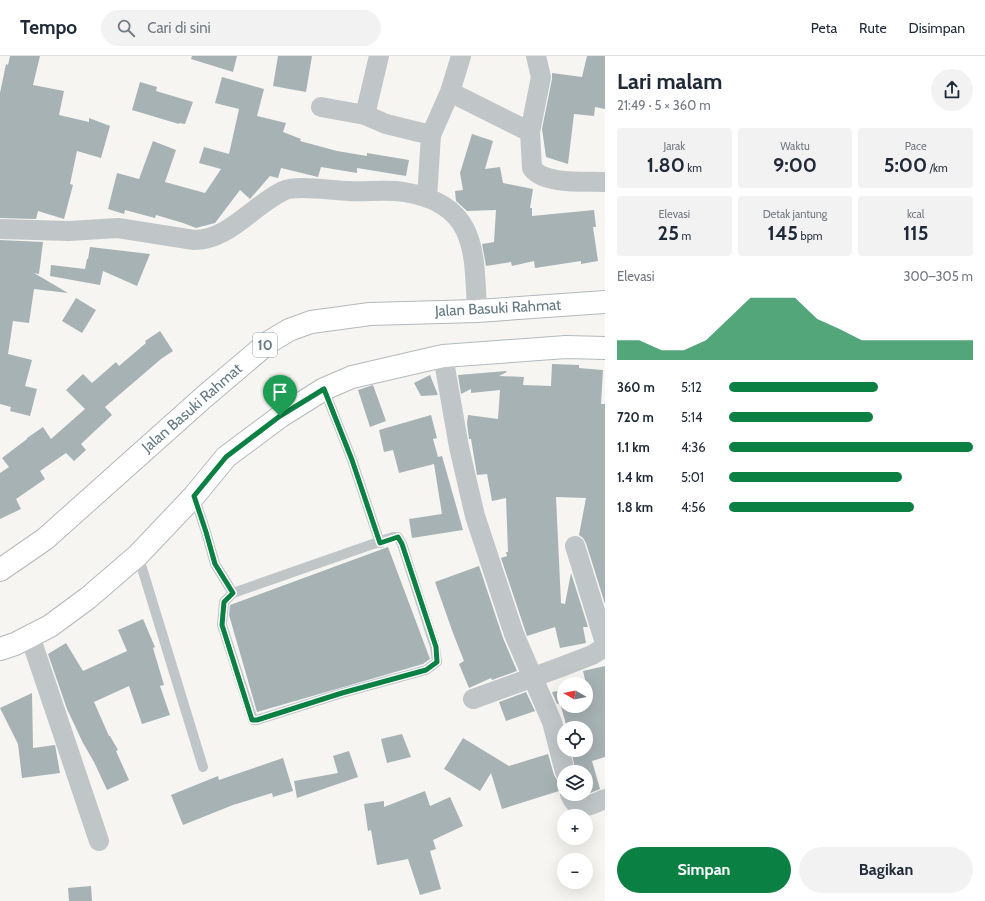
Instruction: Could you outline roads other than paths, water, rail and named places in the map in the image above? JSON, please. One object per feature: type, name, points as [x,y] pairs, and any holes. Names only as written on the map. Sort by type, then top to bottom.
[{"type":"main road","name":"Jalan Basuki Rahmat","points":[[0,570],[45,539],[204,396],[269,342],[289,330],[311,322],[370,314],[477,311],[605,302]]},
{"type":"main road","points":[[0,649],[50,626],[88,598],[138,555],[194,496],[226,457],[280,416],[324,389],[352,377],[442,356],[566,347],[605,348]]},
{"type":"street","points":[[365,115],[379,56]]},
{"type":"street","points":[[427,198],[431,135],[450,92],[461,56]]},
{"type":"street","points":[[536,56],[541,76],[530,132],[532,168],[540,176],[554,180],[605,182]]},
{"type":"street","points":[[450,92],[530,132]]},
{"type":"street","points":[[321,107],[365,115],[386,124],[431,135]]},
{"type":"street","points":[[0,229],[69,231],[118,228],[194,240],[203,240],[213,238],[226,230],[284,190],[300,187],[350,191],[403,192],[427,198],[451,210],[466,230],[474,256],[477,311]]},
{"type":"street","points":[[442,356],[459,447],[475,516],[514,634],[552,722],[563,765]]},
{"type":"street","points":[[575,546],[605,643]]},
{"type":"street","points":[[30,636],[98,841]]},
{"type":"street","points":[[474,699],[533,676],[567,665],[605,648]]},
{"type":"street","points":[[574,801],[580,806],[586,807],[605,799]]},
{"type":"lane","points":[[324,389],[352,460],[380,543]]},
{"type":"lane","points":[[194,496],[215,564],[233,593]]},
{"type":"lane","points":[[398,537],[402,544],[438,656],[437,662],[426,670],[342,693],[257,720],[252,720],[222,625],[224,602],[233,593],[380,543],[398,537]]},
{"type":"lane","points":[[138,555],[203,767]]}]
